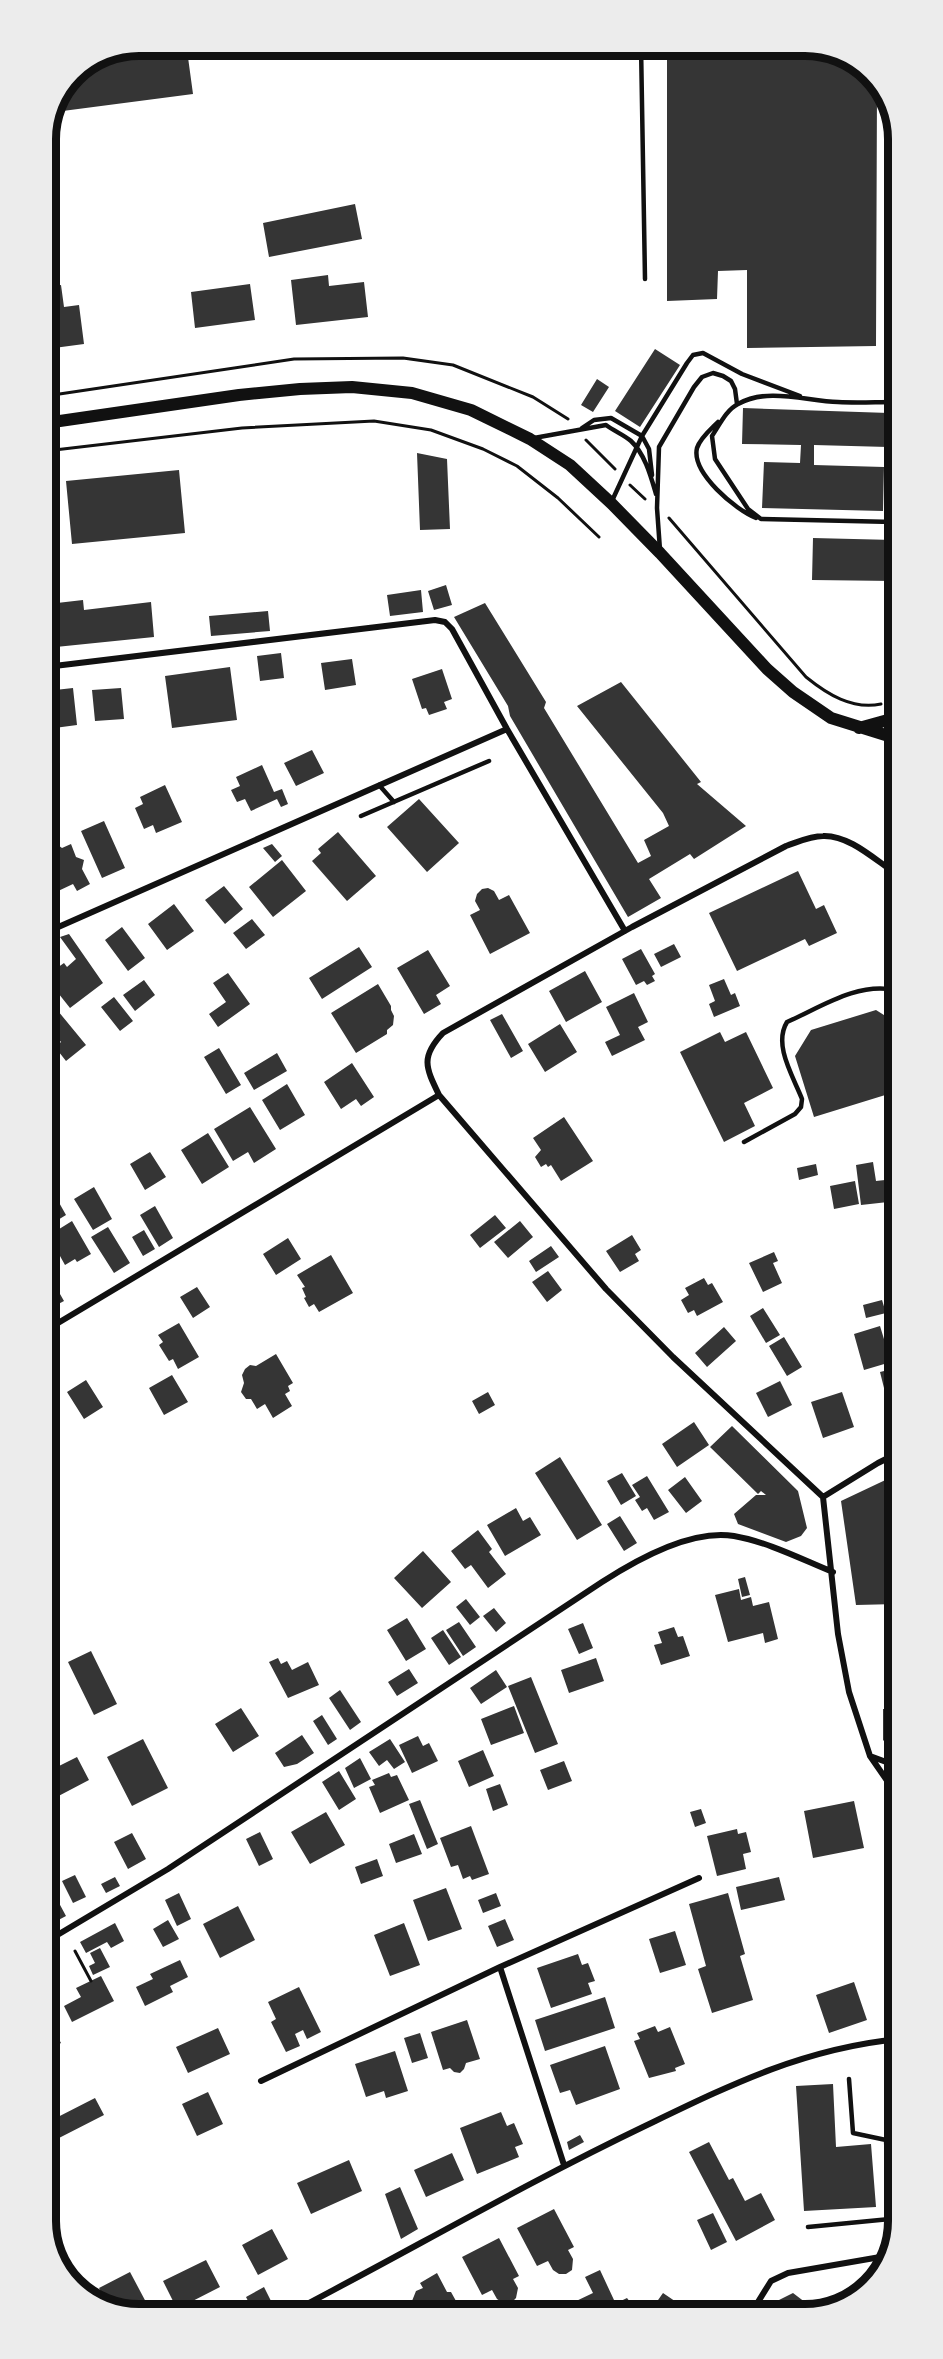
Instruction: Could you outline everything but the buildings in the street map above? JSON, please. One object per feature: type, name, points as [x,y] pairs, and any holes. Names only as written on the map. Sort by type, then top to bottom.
[{"type":"main road","points":[[56,422],[239,395],[352,387],[412,393],[471,410],[530,439],[570,465],[660,553],[767,669],[812,706],[831,718],[888,736]]},
{"type":"main road","points":[[859,728],[888,720]]},
{"type":"street","points":[[56,666],[435,620],[446,622],[625,931]]},
{"type":"street","points":[[56,928],[507,729]]},
{"type":"street","points":[[888,868],[845,840],[824,835],[807,838],[786,846],[625,931],[443,1034],[431,1045],[427,1056],[428,1071],[439,1095],[606,1289],[673,1357],[823,1497],[838,1634],[849,1692],[870,1756],[888,1782]]},
{"type":"street","points":[[56,1324],[439,1095]]},
{"type":"street","points":[[823,1497],[888,1458]]},
{"type":"street","points":[[56,1936],[168,1869],[602,1582],[665,1548],[702,1537],[734,1536],[771,1547],[833,1572]]},
{"type":"street","points":[[870,1756],[888,1763]]},
{"type":"street","points":[[261,2081],[500,1966],[699,1878]]},
{"type":"street","points":[[500,1966],[564,2165]]},
{"type":"street","points":[[308,2303],[564,2165],[747,2078],[812,2054],[866,2042],[888,2040]]},
{"type":"street","points":[[757,2304],[771,2281],[788,2273],[879,2257]]},
{"type":"lane","points":[[641,56],[645,279]]},
{"type":"lane","points":[[611,503],[642,436],[693,356],[703,353],[742,374],[813,400]]},
{"type":"lane","points":[[660,553],[657,508],[658,447],[702,377],[712,374],[723,376],[731,381],[735,389],[737,404]]},
{"type":"lane","points":[[888,402],[813,400],[774,395],[737,404],[706,435],[697,448],[699,465],[724,496],[745,514],[761,519],[888,522]]},
{"type":"lane","points":[[727,414],[712,436],[715,459],[748,509],[761,519]]},
{"type":"lane","points":[[578,431],[594,420],[611,418],[642,436],[649,449],[652,480],[657,500]]},
{"type":"lane","points":[[530,439],[606,426],[631,441],[652,480]]},
{"type":"lane","points":[[361,816],[489,761]]},
{"type":"lane","points":[[379,785],[394,802]]},
{"type":"lane","points":[[744,1142],[795,1114],[801,1107],[802,1099],[781,1043],[782,1031],[787,1022],[868,988],[888,989]]},
{"type":"lane","points":[[849,2079],[853,2133],[886,2140],[888,2180]]},
{"type":"lane","points":[[808,2226],[888,2219]]},
{"type":"path","points":[[569,420],[624,478],[676,523],[806,677],[825,693],[841,700],[874,706],[888,703]]},
{"type":"path","points":[[56,450],[242,428],[374,421],[431,430],[483,449],[517,466],[558,498],[599,537]]},
{"type":"path","points":[[75,1952],[91,1981]]},
{"type":"path","points":[[888,2077],[888,2092]]}]
